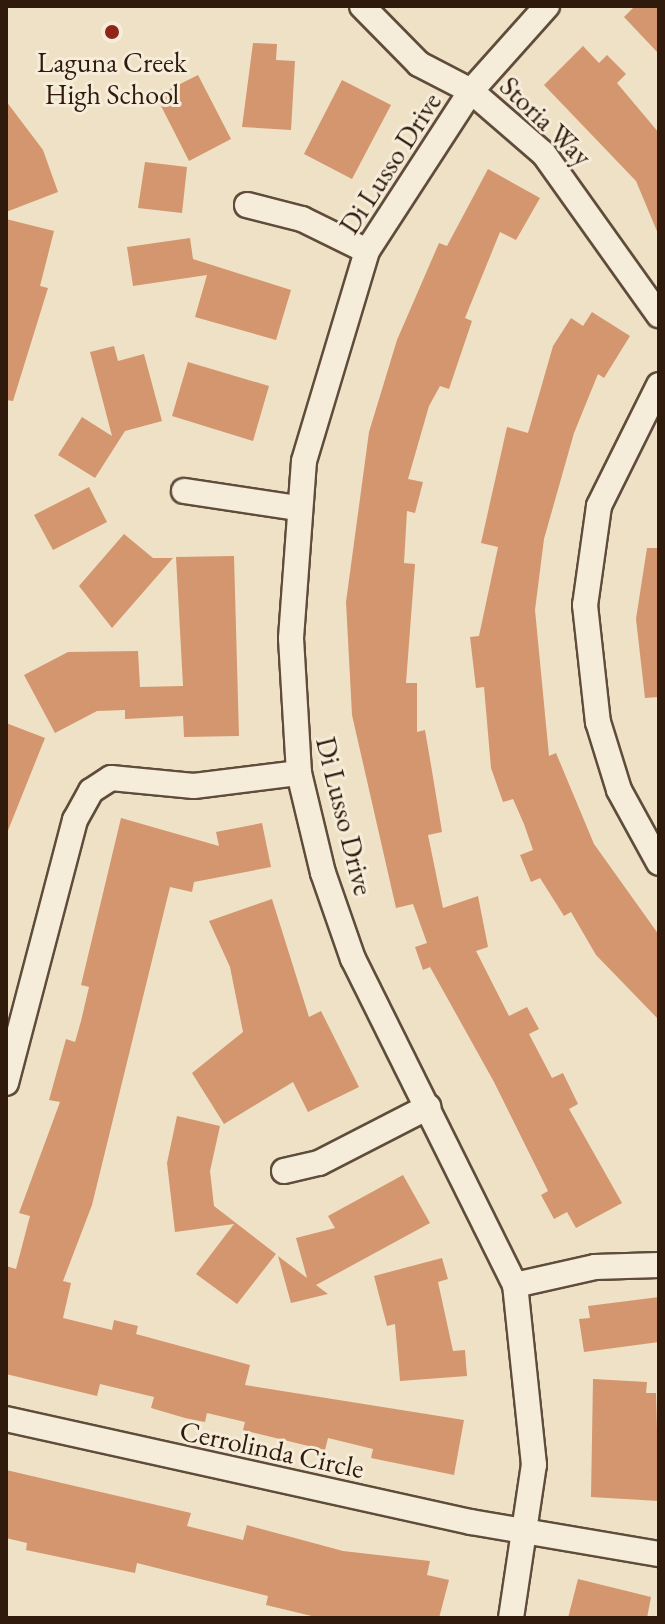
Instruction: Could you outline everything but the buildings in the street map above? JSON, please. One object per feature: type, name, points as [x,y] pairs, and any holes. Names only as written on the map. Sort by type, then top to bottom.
[{"type":"street","name":"Storia Way","points":[[362,6],[419,64],[471,91],[569,182],[659,315]]},
{"type":"street","name":"Di Lusso Drive","points":[[511,1618],[534,1465],[515,1285],[353,959],[299,773],[291,638],[298,508],[320,400],[367,251],[471,91],[547,6]]},
{"type":"street","points":[[247,205],[302,219],[367,251]]},
{"type":"street","points":[[659,385],[599,506],[585,605],[598,722],[619,790],[659,863]]},
{"type":"street","points":[[184,491],[298,508]]},
{"type":"street","points":[[6,1083],[75,820],[91,791],[111,778],[194,786],[299,773]]},
{"type":"street","points":[[284,1171],[319,1163],[428,1107]]},
{"type":"street","points":[[515,1285],[595,1267],[659,1265]]},
{"type":"street","name":"Cerrolinda Circle","points":[[6,1419],[526,1531],[659,1554]]},
{"type":"place","name":"Laguna Creek High School","points":[[112,32]]}]
